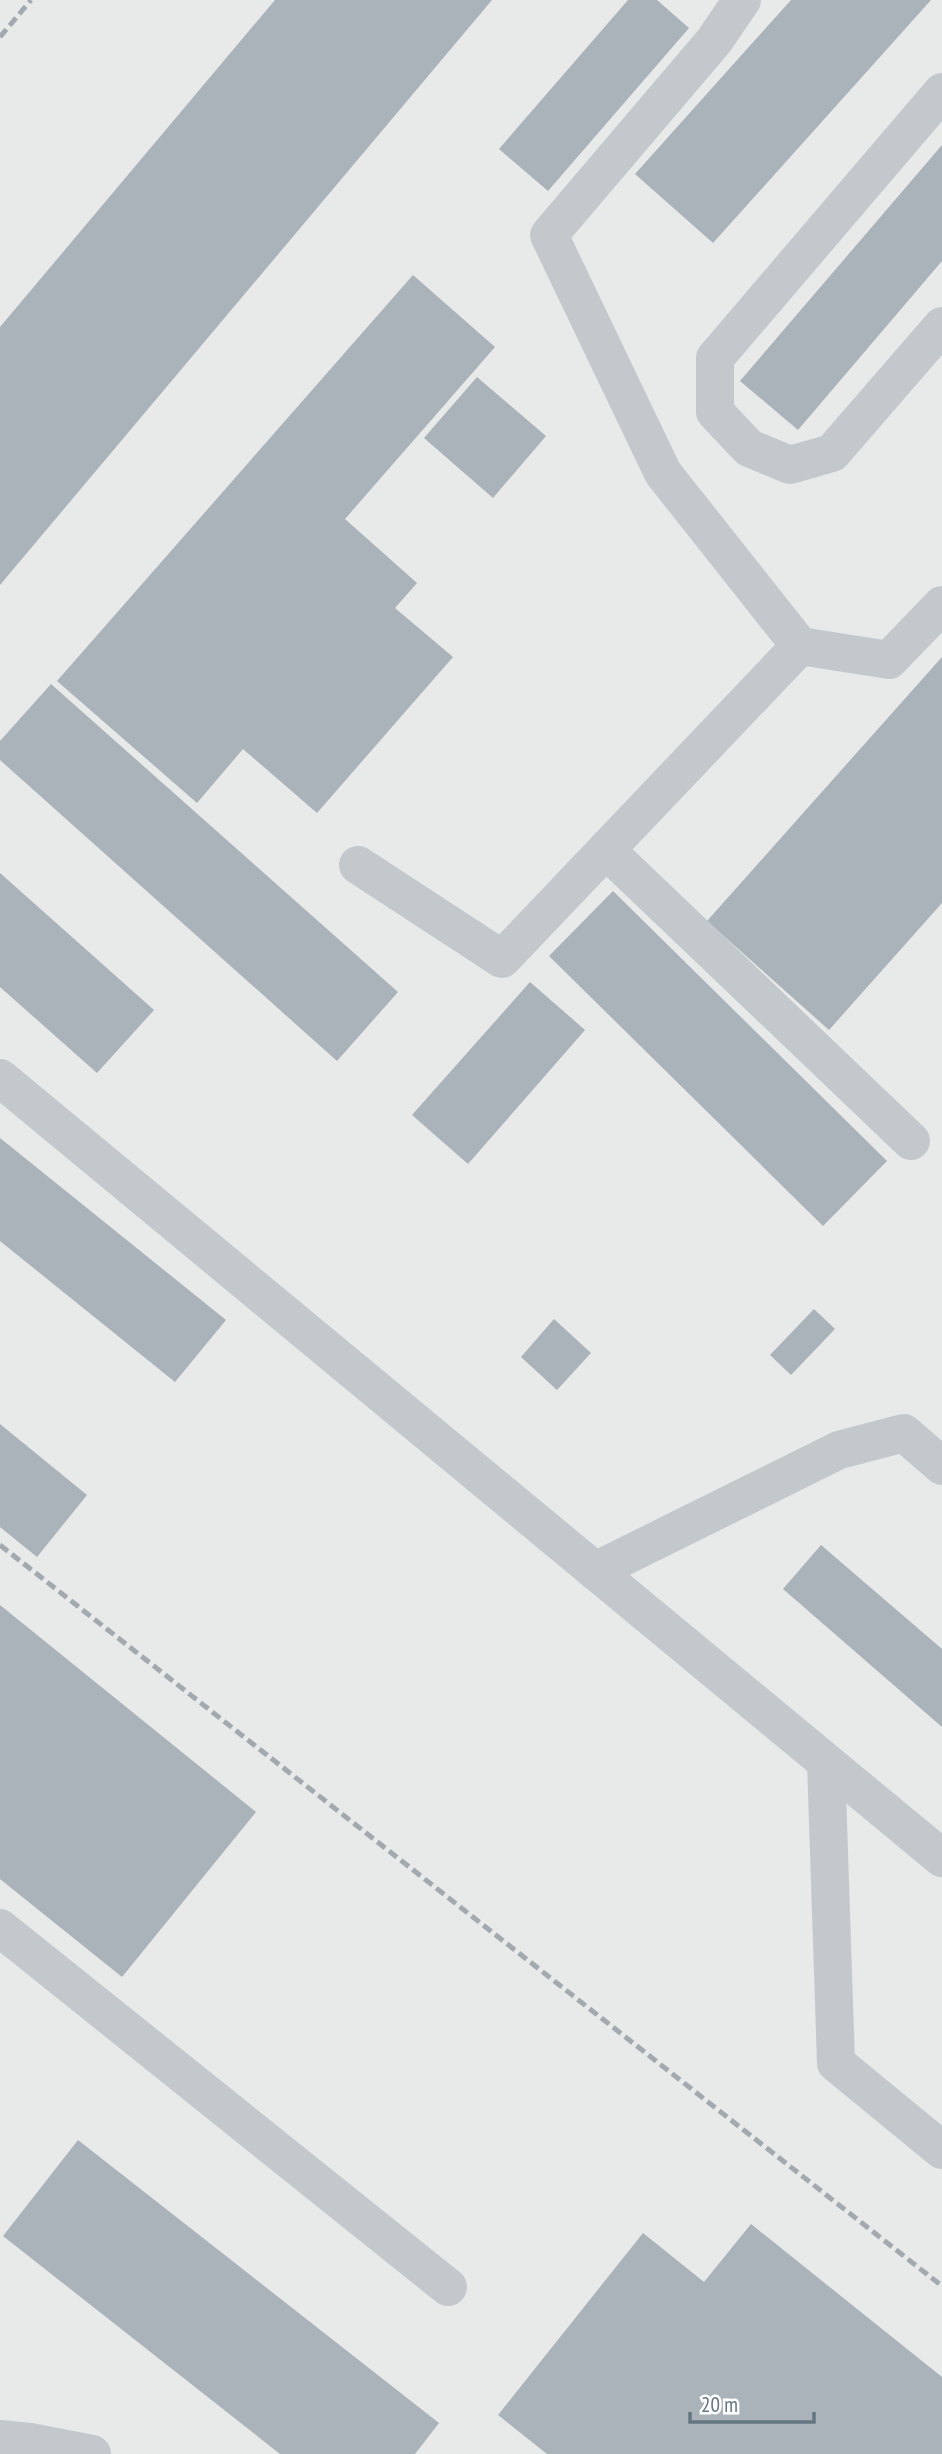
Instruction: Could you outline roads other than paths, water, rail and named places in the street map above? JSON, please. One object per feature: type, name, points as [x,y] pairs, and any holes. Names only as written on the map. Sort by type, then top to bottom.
[{"type":"street","points":[[742,0],[714,41],[549,235],[663,473],[800,646],[889,660],[942,605]]},
{"type":"street","points":[[942,93],[715,358],[715,412],[749,448],[790,465],[832,453],[942,326]]},
{"type":"street","points":[[358,865],[502,958],[800,646]]},
{"type":"street","points":[[606,850],[911,1140]]},
{"type":"street","points":[[0,1078],[942,1858]]},
{"type":"street","points":[[595,1571],[839,1450],[904,1433],[942,1466]]},
{"type":"street","points":[[826,1762],[836,2063],[942,2150]]},
{"type":"street","points":[[0,1928],[448,2287]]},
{"type":"street","points":[[0,2439],[92,2454]]},
{"type":"railway","points":[[0,37],[31,0]]},
{"type":"railway","points":[[0,1545],[942,2286]]}]
